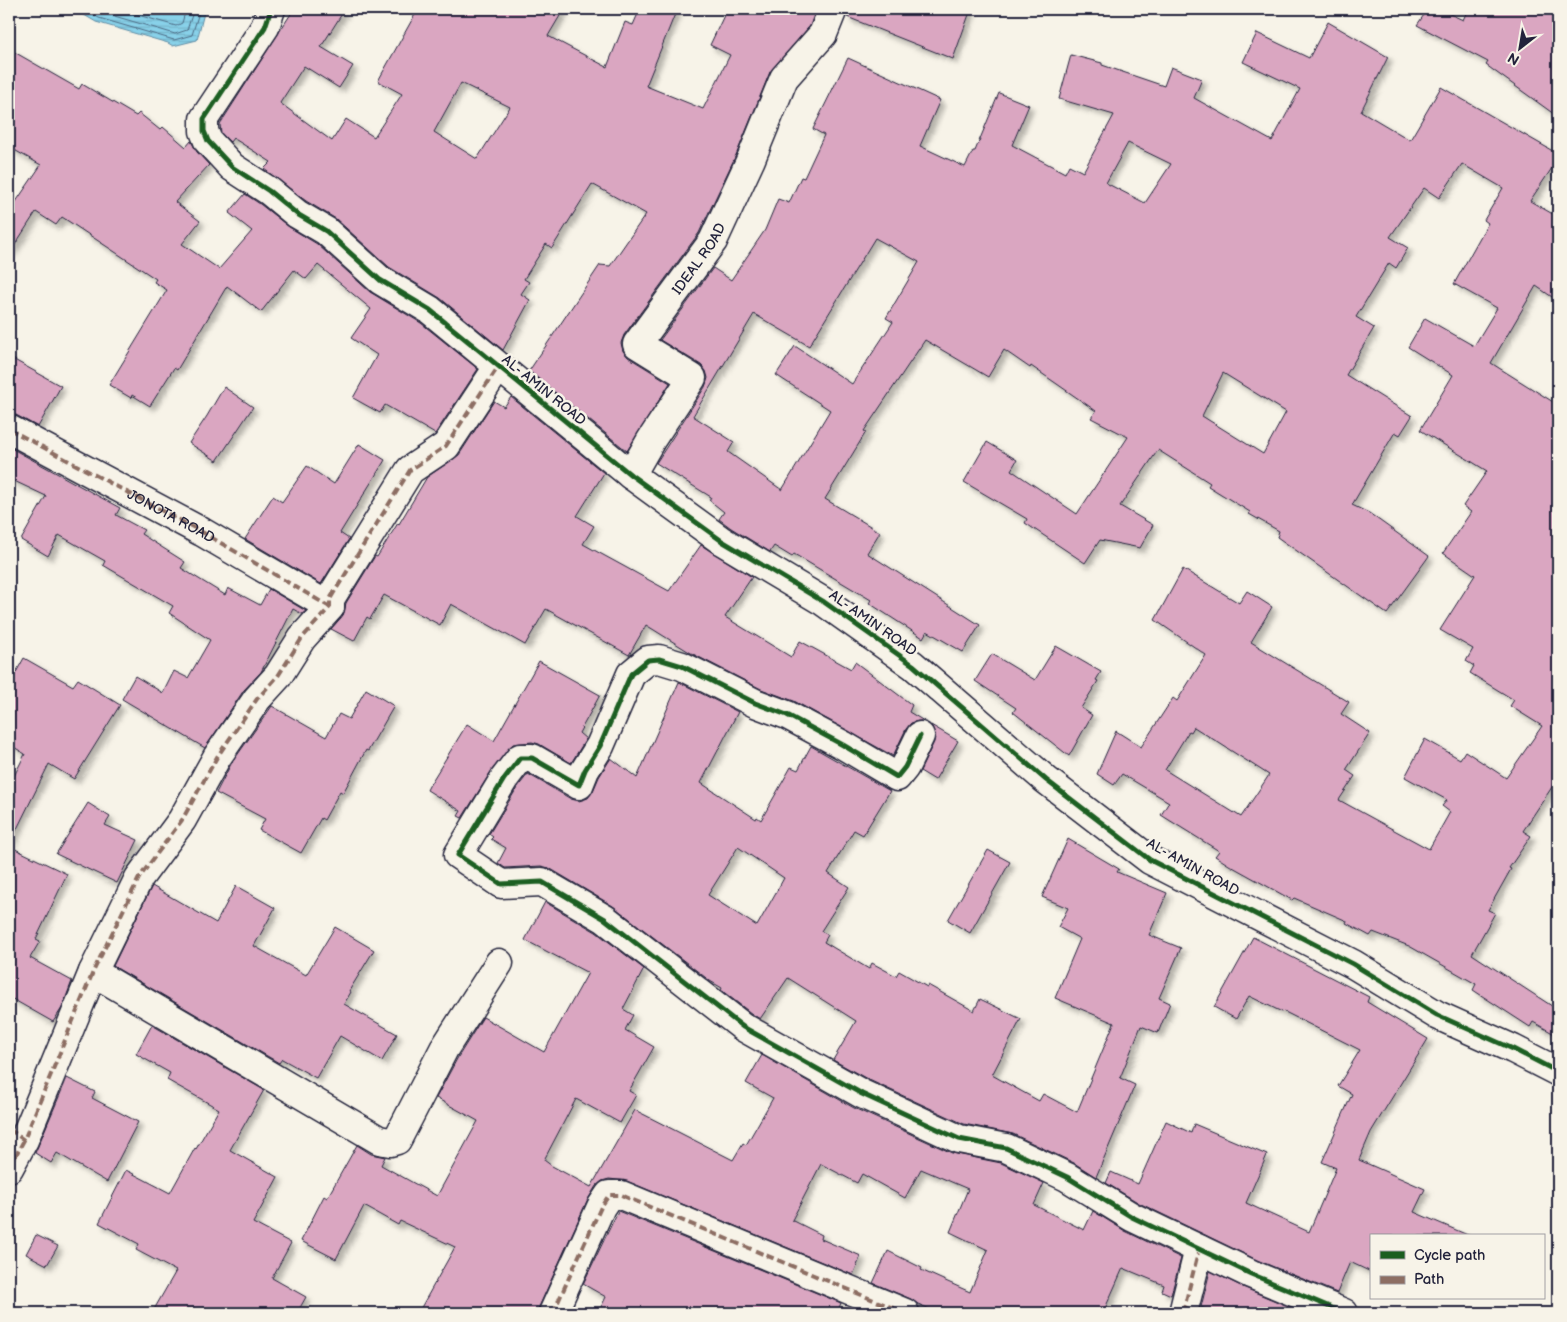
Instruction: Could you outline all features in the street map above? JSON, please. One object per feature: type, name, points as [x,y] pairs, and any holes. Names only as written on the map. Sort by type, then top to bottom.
[{"type":"street","name":"AL- AMIN ROAD","points":[[271,9],[265,27],[204,119],[204,131],[208,140],[232,167],[270,191],[297,214],[326,231],[380,280],[430,310],[631,475],[722,541],[824,602],[913,665],[1046,780],[1150,860],[1353,964],[1437,1015],[1513,1049],[1558,1072]]},
{"type":"street","name":"IDEAL ROAD","points":[[631,475],[651,440],[692,378],[637,344],[713,240],[751,159],[784,78],[823,34],[833,9]]},
{"type":"street","points":[[9,1168],[16,1135],[139,878],[182,820],[217,757],[257,699],[278,676],[302,638],[330,607],[330,599],[410,470],[446,446],[498,367]]},
{"type":"street","name":"JONOTA ROAD","points":[[9,429],[202,532],[330,607]]},
{"type":"street","points":[[920,736],[905,767],[896,777],[843,745],[786,715],[755,703],[682,666],[659,659],[648,660],[630,674],[606,733],[585,770],[579,785],[532,758],[520,758],[504,778],[458,855],[501,884],[542,882],[558,891],[605,919],[743,1027],[862,1094],[959,1139],[1006,1148],[1067,1177],[1132,1216],[1251,1274],[1344,1313]]},
{"type":"street","points":[[93,972],[379,1140],[390,1142],[397,1140],[444,1049],[499,963]]},
{"type":"street","points":[[553,1313],[601,1206],[608,1195],[620,1195],[904,1313]]},
{"type":"street","points":[[1184,1313],[1199,1248]]},
{"type":"water","points":[[74,9],[205,9],[197,40],[173,46],[96,22]]},
{"type":"building","points":[[294,9],[345,9],[321,47],[353,66],[339,88],[304,66],[280,103],[332,141],[346,119],[374,137],[402,94],[378,81],[418,9],[564,9],[548,36],[607,67],[625,22],[633,25],[640,9],[677,9],[646,86],[703,109],[730,55],[710,45],[727,9],[816,9],[810,26],[770,72],[737,153],[699,233],[624,335],[621,343],[623,351],[628,357],[670,383],[627,451],[529,371],[600,265],[610,266],[646,214],[592,184],[552,248],[546,244],[524,279],[529,282],[521,294],[530,300],[503,350],[440,298],[389,267],[336,219],[306,201],[264,169],[271,162],[233,138],[230,142],[221,133],[220,124]],"holes":[[[461,83],[510,107],[477,159],[434,132]]]},
{"type":"building","points":[[848,9],[971,9],[953,59],[847,17]]},
{"type":"building","points":[[1428,9],[1439,9],[1463,20],[1468,9],[1558,9],[1558,117],[1486,65],[1488,62],[1417,25]]},
{"type":"building","points":[[1328,22],[1388,57],[1361,111],[1410,140],[1441,87],[1558,154],[1558,159],[1530,201],[1558,217],[1558,301],[1536,286],[1491,363],[1558,405],[1558,778],[1523,831],[1531,836],[1509,868],[1511,869],[1488,910],[1495,913],[1472,954],[1558,1010],[1558,1036],[1533,1022],[1530,1027],[1473,990],[1476,984],[1409,946],[1373,932],[1370,936],[1346,923],[1347,921],[1294,898],[1292,900],[1229,865],[1215,856],[1219,851],[1161,815],[1169,802],[1122,774],[1114,785],[1097,774],[1116,731],[1141,747],[1173,698],[1177,701],[1206,655],[1155,620],[1183,569],[1239,603],[1247,591],[1272,607],[1251,642],[1349,702],[1341,714],[1370,733],[1346,770],[1355,776],[1339,800],[1429,849],[1450,812],[1442,806],[1447,800],[1405,777],[1425,739],[1460,759],[1465,751],[1506,778],[1542,726],[1510,706],[1514,700],[1470,673],[1474,666],[1466,661],[1473,649],[1440,630],[1475,575],[1443,553],[1471,512],[1463,506],[1487,471],[1420,430],[1453,375],[1408,347],[1425,318],[1474,346],[1497,308],[1454,284],[1488,223],[1484,220],[1503,188],[1462,164],[1439,198],[1424,188],[1390,237],[1408,248],[1396,268],[1389,263],[1356,317],[1374,328],[1346,375],[1412,416],[1400,435],[1395,432],[1352,505],[1369,513],[1429,556],[1387,614],[1277,537],[1279,531],[1249,514],[1250,512],[1208,486],[1210,483],[1158,450],[1120,506],[1153,525],[1140,548],[1100,540],[1085,563],[1025,523],[1027,519],[964,482],[987,442],[1017,460],[1011,470],[1077,514],[1128,437],[1091,418],[1096,411],[1031,366],[1030,368],[1004,350],[988,377],[925,340],[864,431],[866,432],[825,499],[880,532],[867,553],[980,625],[963,652],[927,631],[923,638],[869,603],[871,600],[794,554],[792,557],[774,546],[770,552],[731,528],[719,519],[724,512],[709,500],[711,497],[656,463],[705,387],[708,378],[706,371],[701,365],[660,340],[713,268],[731,280],[765,230],[778,199],[789,203],[801,177],[804,178],[824,135],[813,129],[848,58],[940,100],[920,146],[965,167],[973,151],[975,151],[999,93],[1029,105],[1012,145],[1065,173],[1069,165],[1083,172],[1114,115],[1059,99],[1071,55],[1102,63],[1102,65],[1164,86],[1171,67],[1202,79],[1194,98],[1272,141],[1300,89],[1243,62],[1257,33],[1309,58]],"holes":[[[1128,143],[1171,164],[1145,203],[1106,183]],[[875,238],[919,262],[886,318],[893,322],[852,384],[795,346],[776,375],[830,410],[782,490],[728,452],[734,442],[693,416],[754,314],[809,346]],[[1223,373],[1286,412],[1263,454],[1202,416]],[[1194,727],[1269,775],[1241,817],[1165,770],[1189,731],[1191,732]]]},
{"type":"building","points":[[9,49],[79,89],[82,84],[136,116],[139,113],[160,130],[163,127],[186,147],[191,141],[197,152],[209,165],[175,202],[200,221],[182,244],[219,269],[252,231],[229,213],[245,194],[289,227],[317,244],[370,292],[421,323],[478,369],[435,434],[385,405],[380,413],[353,398],[377,355],[351,338],[371,309],[318,265],[306,279],[294,270],[261,312],[227,286],[177,370],[174,368],[150,406],[132,395],[131,398],[109,385],[167,290],[154,282],[156,279],[62,217],[56,225],[36,212],[9,254],[9,212],[41,165],[9,147]]},
{"type":"building","points":[[9,357],[61,386],[38,427],[9,413]]},
{"type":"building","points":[[224,387],[253,407],[217,461],[189,443]]},
{"type":"building","points":[[511,397],[604,473],[577,516],[594,526],[583,544],[669,591],[701,545],[752,577],[725,617],[791,657],[800,641],[851,669],[855,662],[912,705],[909,712],[924,721],[911,723],[906,729],[893,756],[794,701],[761,689],[691,653],[646,625],[629,655],[546,609],[525,645],[451,604],[440,625],[384,595],[370,619],[367,617],[354,641],[331,629],[343,615],[346,603],[375,556],[377,557],[399,524],[427,477],[459,455],[494,401],[504,407]]},
{"type":"building","points":[[359,444],[385,460],[340,533],[349,539],[321,584],[245,539],[273,496],[282,502],[307,466],[334,484]]},
{"type":"building","points":[[9,447],[120,508],[116,515],[144,530],[141,534],[185,562],[181,568],[225,595],[228,588],[260,605],[269,589],[306,611],[302,614],[293,609],[261,672],[244,690],[205,748],[122,699],[135,676],[163,693],[174,671],[188,678],[210,640],[169,613],[173,606],[103,565],[105,561],[59,535],[48,556],[21,540],[46,496],[10,479],[9,481]]},
{"type":"building","points":[[1056,646],[1101,672],[1096,680],[1098,681],[1081,708],[1092,715],[1069,756],[1013,712],[1016,708],[975,681],[992,654],[1035,680]]},
{"type":"building","points":[[24,658],[73,686],[78,679],[120,705],[74,779],[49,764],[9,845],[9,786],[25,754],[9,744],[9,685]]},
{"type":"building","points":[[539,661],[600,695],[579,733],[586,739],[571,763],[539,744],[532,742],[513,744],[492,770],[462,818],[458,816],[461,811],[427,790],[429,786],[467,724],[494,741]]},
{"type":"building","points":[[679,682],[738,712],[701,783],[756,819],[757,817],[761,820],[791,767],[798,770],[811,746],[890,791],[863,835],[854,830],[828,873],[849,887],[821,931],[828,935],[824,942],[869,969],[872,963],[896,976],[899,971],[974,1011],[980,999],[1021,1019],[992,1075],[1039,1101],[1043,1094],[1077,1112],[1114,1023],[1055,998],[1080,939],[1058,927],[1068,908],[1042,897],[1068,839],[1119,869],[1117,872],[1167,893],[1149,935],[1181,948],[1159,998],[1170,1003],[1158,1033],[1141,1026],[1120,1078],[1135,1085],[1096,1177],[1074,1163],[1013,1134],[964,1124],[869,1080],[833,1060],[856,1021],[788,978],[760,1019],[613,906],[549,868],[541,866],[505,868],[498,863],[506,848],[491,839],[493,837],[489,834],[517,788],[528,774],[571,799],[579,801],[588,798],[611,758],[637,778]],"holes":[[[738,847],[784,878],[757,926],[708,895]]]},
{"type":"building","points":[[366,689],[394,706],[368,751],[366,750],[343,793],[340,791],[324,820],[321,818],[301,853],[259,830],[265,819],[216,793],[231,764],[272,706],[326,737],[339,714],[349,719]]},
{"type":"building","points":[[931,725],[958,741],[935,780],[920,771],[934,742],[935,734]]},
{"type":"building","points":[[88,803],[110,817],[105,825],[138,840],[117,883],[56,854]]},
{"type":"building","points":[[9,846],[67,874],[36,939],[40,941],[30,958],[72,981],[62,1008],[53,1022],[9,997]]},
{"type":"building","points":[[988,850],[1010,862],[970,933],[948,920]]},
{"type":"building","points":[[152,886],[216,923],[236,886],[275,908],[254,946],[306,975],[335,927],[374,950],[349,991],[351,992],[344,1004],[397,1034],[382,1061],[340,1036],[316,1078],[282,1059],[279,1063],[113,966]]},
{"type":"building","points":[[545,902],[596,932],[644,969],[623,1009],[633,1015],[625,1030],[654,1047],[629,1091],[636,1095],[620,1123],[576,1099],[544,1160],[552,1166],[591,1187],[635,1110],[733,1160],[743,1143],[746,1145],[773,1098],[746,1083],[762,1055],[854,1108],[952,1153],[1001,1163],[1044,1183],[1034,1205],[1084,1230],[1093,1211],[1125,1231],[1181,1258],[1171,1295],[1162,1291],[1164,1285],[1123,1268],[1103,1313],[939,1313],[873,1283],[888,1251],[922,1268],[921,1270],[970,1292],[988,1250],[950,1232],[968,1189],[921,1169],[905,1198],[862,1174],[857,1183],[821,1164],[792,1220],[822,1235],[821,1239],[861,1256],[853,1275],[627,1181],[609,1179],[602,1181],[596,1186],[587,1201],[538,1313],[418,1313],[455,1247],[400,1221],[398,1225],[364,1206],[336,1259],[301,1241],[324,1196],[327,1198],[357,1145],[371,1154],[385,1157],[381,1165],[437,1196],[478,1121],[436,1098],[458,1057],[483,1017],[544,1052],[588,973],[525,940]]},
{"type":"building","points":[[1253,937],[1369,997],[1367,1002],[1428,1039],[1371,1132],[1359,1160],[1425,1189],[1414,1212],[1465,1234],[1370,1234],[1370,1272],[1350,1262],[1337,1293],[1257,1260],[1139,1203],[1106,1183],[1111,1172],[1138,1184],[1166,1121],[1191,1133],[1194,1124],[1267,1155],[1246,1203],[1309,1232],[1336,1168],[1322,1162],[1352,1094],[1338,1086],[1360,1050],[1249,996],[1236,1019],[1214,1007]]},
{"type":"building","points":[[152,1025],[264,1090],[230,1150],[278,1177],[253,1223],[291,1243],[272,1278],[306,1297],[297,1313],[152,1313],[176,1271],[136,1250],[139,1244],[99,1223],[126,1170],[170,1193],[219,1109],[167,1080],[170,1073],[136,1054]]},
{"type":"building","points":[[67,1078],[95,1092],[92,1098],[138,1122],[107,1182],[57,1153],[51,1163],[35,1153]]},
{"type":"building","points":[[618,1211],[841,1303],[837,1313],[598,1313],[606,1297],[583,1284]]},
{"type":"building","points":[[36,1235],[58,1246],[47,1265],[26,1254]]},
{"type":"building","points":[[1210,1271],[1304,1313],[1215,1313],[1201,1307]]},
{"type":"marked path","points":[[9,1168],[24,1140],[93,972],[139,878],[182,820],[217,757],[257,699],[278,676],[302,638],[330,607],[330,599],[410,470],[446,446],[498,367]]},
{"type":"marked path","points":[[9,429],[202,532],[330,607]]},
{"type":"marked path","points":[[9,1129],[24,1140]]},
{"type":"marked path","points":[[553,1313],[601,1207],[609,1195],[621,1195],[905,1313]]},
{"type":"marked path","points":[[1183,1313],[1199,1249]]},
{"type":"cycle path","points":[[271,9],[265,27],[204,119],[204,131],[208,141],[232,167],[269,191],[297,214],[326,231],[380,280],[430,310],[631,475],[722,541],[824,602],[913,665],[1046,780],[1150,860],[1353,964],[1437,1015],[1513,1049],[1558,1072]]},
{"type":"cycle path","points":[[920,736],[905,767],[897,777],[787,715],[755,703],[682,666],[659,659],[648,660],[631,674],[600,746],[585,770],[579,785],[532,758],[520,758],[504,779],[458,855],[501,884],[542,882],[605,919],[743,1027],[862,1094],[959,1139],[1006,1148],[1067,1177],[1132,1217],[1251,1274],[1344,1313]]}]
